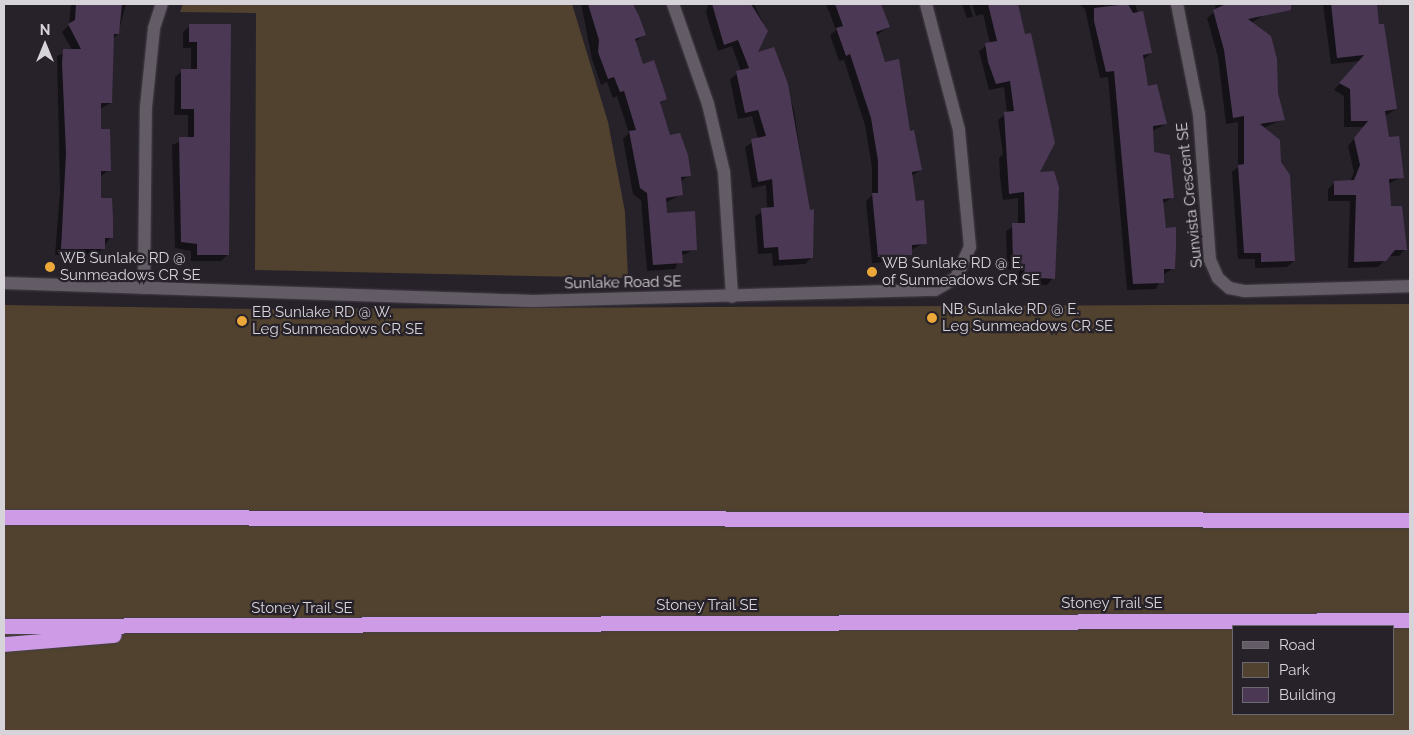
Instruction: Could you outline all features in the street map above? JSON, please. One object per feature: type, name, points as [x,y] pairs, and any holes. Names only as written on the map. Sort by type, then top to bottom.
[{"type":"highway","points":[[1243,520],[1410,514]]},
{"type":"highway","points":[[4,517],[1410,520]]},
{"type":"highway","name":"Stoney Trail SE","points":[[4,626],[187,627],[1410,621]]},
{"type":"highway","points":[[4,644],[187,627]]},
{"type":"street","points":[[144,288],[146,108],[154,28],[162,4]]},
{"type":"street","points":[[673,4],[708,104],[724,172],[732,297]]},
{"type":"street","name":"Sunlake Road SE","points":[[4,283],[533,301],[935,290],[956,278],[964,268],[970,247],[959,130],[926,4]]},
{"type":"street","name":"Sunvista Crescent SE","points":[[1177,4],[1199,114],[1210,260],[1218,278],[1244,291],[1410,286]]},
{"type":"green space","points":[[183,4],[572,4],[608,122],[625,212],[628,278],[255,270],[256,13],[180,12]]},
{"type":"green space","points":[[1410,304],[1410,731],[4,731],[4,305],[256,309]]},
{"type":"building","points":[[76,4],[122,4],[119,34],[114,34],[112,103],[101,103],[101,129],[110,129],[111,171],[101,171],[101,198],[112,198],[113,219],[113,238],[105,238],[105,249],[61,249],[66,153],[62,63],[63,49],[81,49],[68,24],[75,20]]},
{"type":"building","points":[[588,4],[633,4],[646,35],[635,39],[643,64],[654,60],[667,99],[660,102],[670,135],[680,133],[688,155],[691,176],[681,177],[683,195],[666,198],[667,213],[695,211],[697,250],[682,251],[683,263],[653,265],[647,193],[640,188],[629,131],[636,130],[624,91],[620,92],[614,77],[608,79],[598,52],[599,40]]},
{"type":"building","points":[[712,4],[751,4],[768,31],[758,52],[774,47],[788,84],[810,210],[814,209],[813,258],[779,260],[778,247],[764,248],[761,208],[774,207],[772,179],[758,182],[751,139],[766,136],[758,110],[745,113],[736,71],[749,68],[738,40],[724,45]]},
{"type":"building","points":[[835,4],[881,4],[890,27],[876,32],[885,62],[899,59],[910,131],[914,130],[922,170],[912,172],[916,201],[924,200],[927,244],[912,245],[912,255],[878,257],[872,193],[878,193],[878,161],[871,118],[850,54],[846,56],[836,28],[843,26]]},
{"type":"building","points":[[988,4],[1018,4],[1025,34],[1031,33],[1055,143],[1040,172],[1054,171],[1059,187],[1055,279],[1024,277],[1025,264],[1013,263],[1012,223],[1025,223],[1024,192],[1009,194],[1004,112],[1014,111],[1010,81],[996,84],[988,62],[985,43],[997,41]]},
{"type":"building","points":[[1128,4],[1133,13],[1143,11],[1152,53],[1143,55],[1148,86],[1157,84],[1167,124],[1153,126],[1154,152],[1170,155],[1174,198],[1163,199],[1166,228],[1176,227],[1175,269],[1164,269],[1164,283],[1133,284],[1114,71],[1106,72],[1094,21],[1094,8]]},
{"type":"building","points":[[1226,4],[1291,4],[1291,10],[1248,19],[1271,36],[1277,59],[1278,93],[1285,120],[1260,124],[1280,140],[1281,162],[1290,175],[1295,261],[1261,262],[1261,253],[1244,253],[1238,165],[1244,164],[1244,116],[1233,118],[1224,50],[1213,10]]},
{"type":"building","points":[[1331,4],[1377,4],[1379,24],[1384,24],[1397,109],[1385,111],[1389,137],[1399,136],[1404,178],[1389,179],[1391,206],[1402,206],[1407,250],[1395,250],[1386,261],[1354,262],[1356,195],[1334,195],[1334,181],[1354,180],[1360,165],[1354,138],[1368,121],[1351,121],[1350,89],[1339,83],[1364,55],[1337,58]]},
{"type":"building","points":[[189,24],[231,24],[229,255],[197,255],[197,244],[181,242],[179,137],[194,137],[194,109],[181,109],[181,69],[197,69],[197,42],[189,42]]},
{"type":"place","name":"WB Sunlake RD @ Sunmeadows CR SE","points":[[50,267]]},
{"type":"place","name":"WB Sunlake RD @ E. of Sunmeadows CR SE","points":[[872,272]]},
{"type":"place","name":"NB Sunlake RD @ E. Leg Sunmeadows CR SE","points":[[932,318]]},
{"type":"place","name":"EB Sunlake RD @ W. Leg Sunmeadows CR SE","points":[[242,321]]}]
